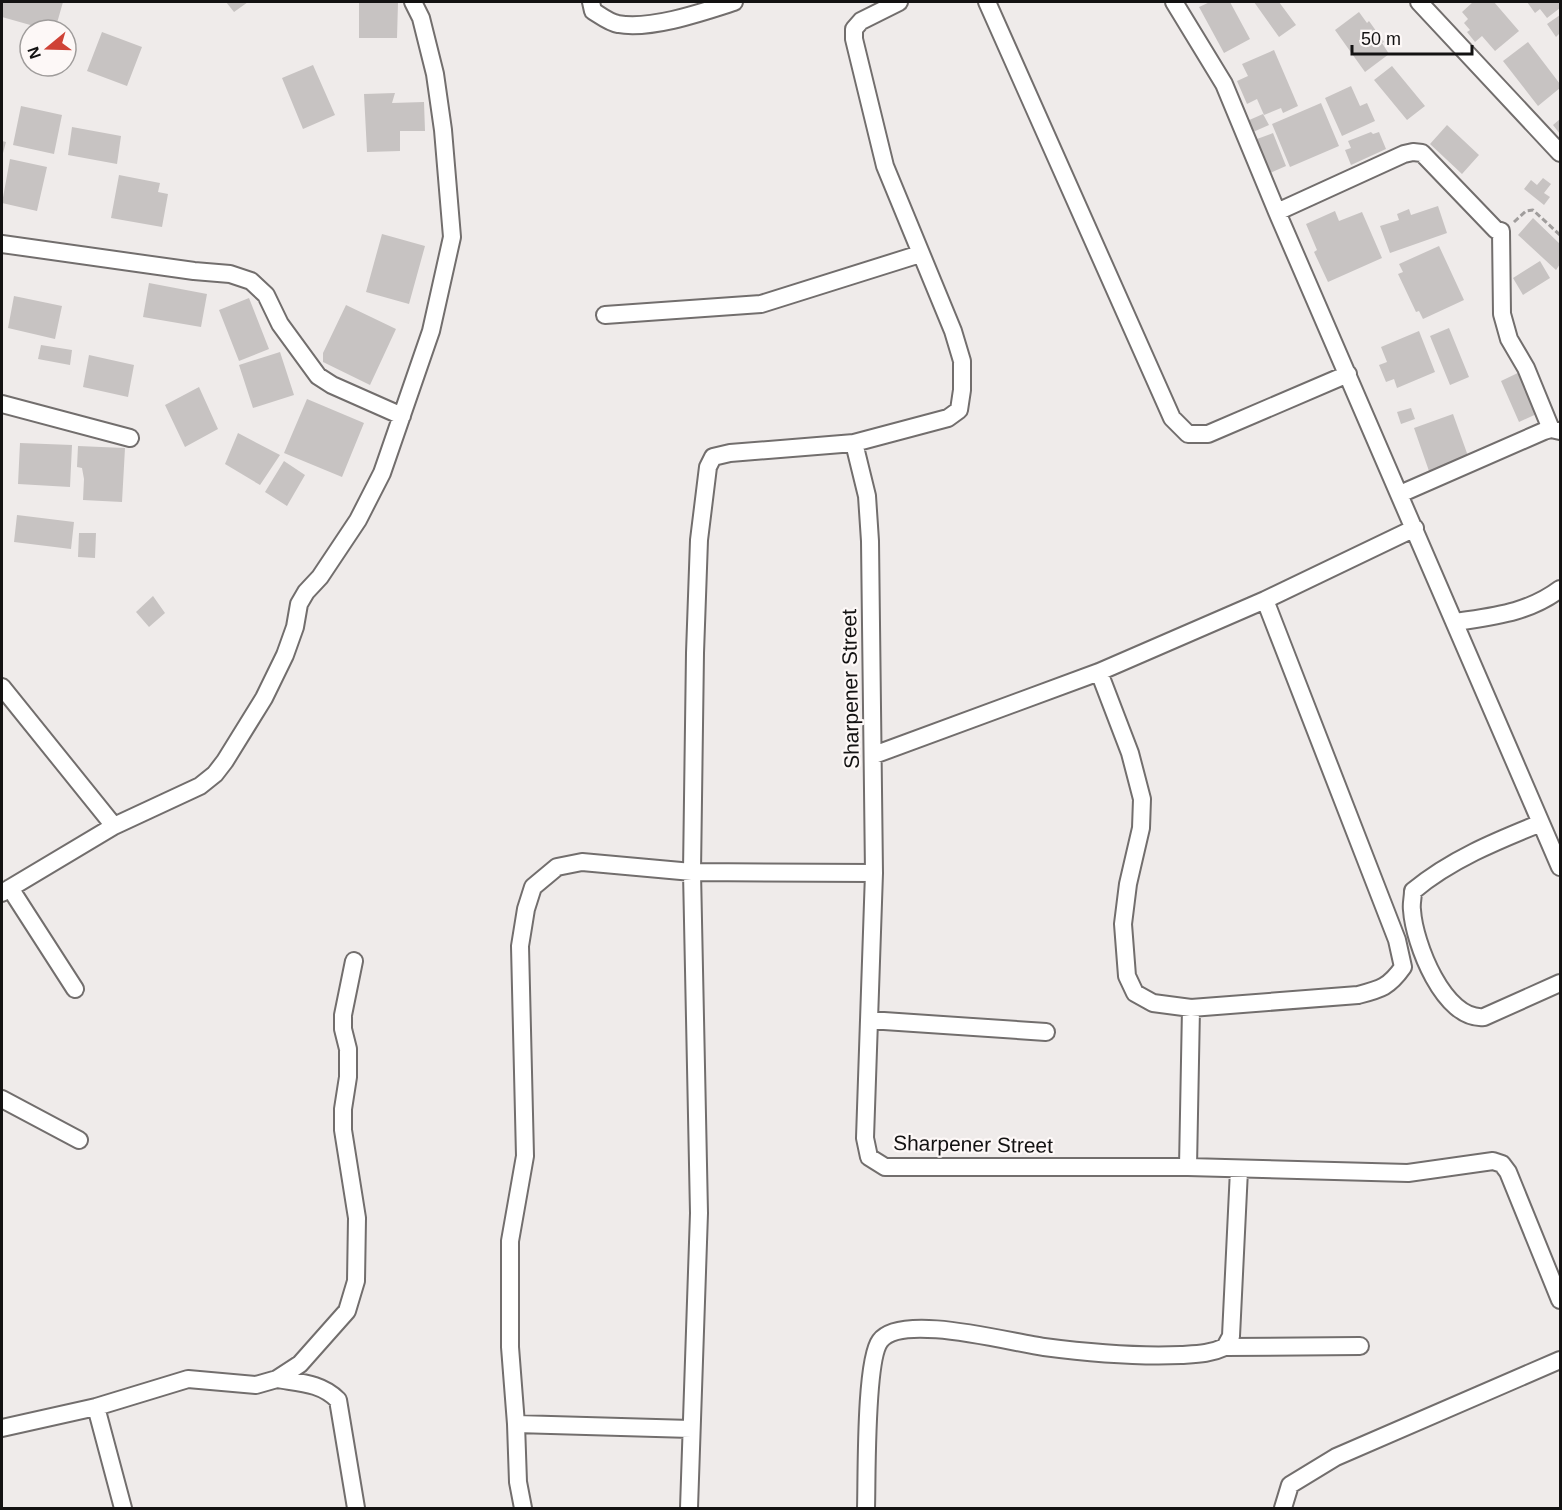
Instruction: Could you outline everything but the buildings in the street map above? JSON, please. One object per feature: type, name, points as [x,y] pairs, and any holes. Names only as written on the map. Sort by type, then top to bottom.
[{"type":"street","points":[[75,989],[6,891],[114,826],[200,786],[215,774],[264,698],[285,655],[295,627],[299,604],[358,520],[382,473],[402,416],[431,331],[452,237],[443,130],[435,74],[421,18],[413,2]]},
{"type":"street","points":[[591,2],[593,11],[605,18],[616,24],[632,25],[697,14],[734,2]]},
{"type":"street","points":[[689,1509],[699,1213],[692,872],[698,551],[708,467],[714,457],[730,453],[854,443],[948,418],[958,410],[962,390],[962,361],[953,331],[885,166],[854,39],[854,29],[861,21],[899,2]]},
{"type":"street","points":[[987,2],[1172,418],[1188,434],[1208,434],[1348,374]]},
{"type":"street","points":[[1174,2],[1224,84],[1560,867]]},
{"type":"street","points":[[1419,2],[1560,153]]},
{"type":"street","points":[[1277,212],[1404,154],[1413,152],[1422,153],[1496,230],[1501,231],[1502,314],[1509,339],[1556,430],[1400,494]]},
{"type":"street","points":[[2,244],[183,269],[230,273],[251,280],[266,295],[280,324],[318,376],[332,385],[402,416]]},
{"type":"street","points":[[605,315],[761,304],[920,254]]},
{"type":"street","points":[[2,404],[130,438]]},
{"type":"street","name":"Sharpener Street","points":[[854,443],[867,496],[870,541],[874,873],[865,1138],[869,1157],[885,1167],[1188,1167],[1408,1173],[1492,1161],[1502,1164],[1508,1172],[1560,1300]]},
{"type":"street","points":[[874,755],[1099,672],[1265,600],[1415,528]]},
{"type":"street","points":[[1456,622],[1509,614],[1547,599],[1560,589]]},
{"type":"street","points":[[1099,672],[1130,753],[1142,799],[1141,828],[1128,884],[1123,924],[1127,976],[1135,993],[1152,1003],[1191,1008],[1358,995],[1382,989],[1394,980],[1403,967],[1397,940],[1265,600]]},
{"type":"street","points":[[2,687],[114,826]]},
{"type":"street","points":[[1541,823],[1492,843],[1433,874],[1413,891],[1412,910],[1416,929],[1435,981],[1456,1006],[1473,1018],[1484,1017],[1560,983]]},
{"type":"street","points":[[523,1509],[518,1482],[510,1347],[510,1241],[525,1156],[520,946],[526,909],[533,887],[557,867],[582,862],[608,862],[692,872],[874,873]]},
{"type":"street","points":[[2,1428],[96,1407],[188,1379],[256,1385],[277,1380],[300,1364],[347,1311],[356,1281],[357,1218],[343,1130],[348,1049],[343,1029],[343,1015],[354,961]]},
{"type":"street","points":[[1188,1167],[1191,1008]]},
{"type":"street","points":[[869,1020],[1046,1032]]},
{"type":"street","points":[[2,1099],[79,1140]]},
{"type":"street","points":[[1225,1347],[1231,1336],[1239,1170]]},
{"type":"street","points":[[866,1509],[869,1411],[875,1351],[881,1339],[901,1330],[956,1331],[1043,1347],[1142,1357],[1212,1353],[1225,1347],[1360,1346]]},
{"type":"street","points":[[1283,1509],[1290,1485],[1336,1457],[1560,1360]]},
{"type":"street","points":[[277,1380],[328,1390],[338,1400],[356,1509]]},
{"type":"street","points":[[96,1407],[123,1509]]},
{"type":"street","points":[[516,1424],[692,1429]]},
{"type":"path","points":[[1501,231],[1506,230],[1526,211],[1533,210],[1560,235]]}]
